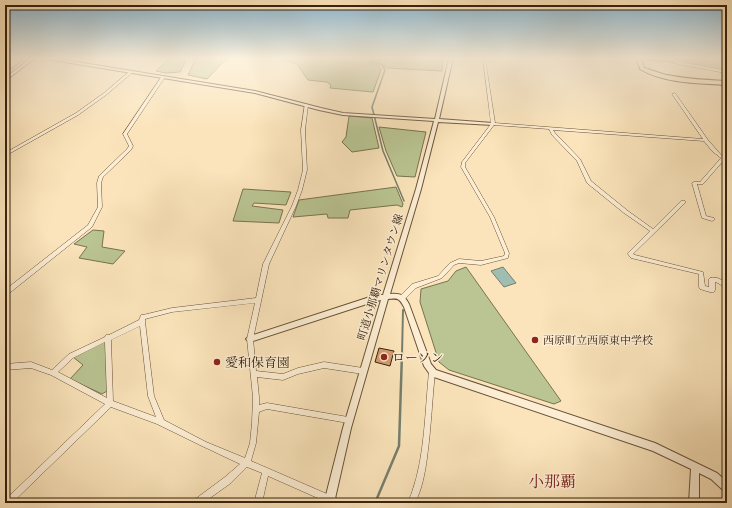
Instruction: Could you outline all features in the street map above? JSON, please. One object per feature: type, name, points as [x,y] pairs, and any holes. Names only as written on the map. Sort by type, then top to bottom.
[{"type":"highway","points":[[716,82],[727,83]]},
{"type":"street","points":[[5,155],[77,114],[120,82]]},
{"type":"street","points":[[5,293],[79,236],[94,221],[100,207],[99,183],[101,176],[129,150],[131,146],[125,134],[160,82]]},
{"type":"street","points":[[191,82],[281,97],[323,110],[377,117],[706,140]]},
{"type":"street","name":"町道小那覇マリンタウン線","points":[[330,501],[348,420],[413,208],[437,120],[446,82]]},
{"type":"street","points":[[402,298],[414,286],[440,277],[452,264],[459,261],[481,263],[506,257],[501,237],[492,217],[462,167],[463,163],[493,124],[487,82]]},
{"type":"street","points":[[674,94],[718,156],[725,160],[701,183],[694,183],[704,217],[712,219]]},
{"type":"street","points":[[197,503],[228,480],[246,462],[253,443],[256,409],[250,339],[266,264],[294,206],[305,170],[303,130],[306,105]]},
{"type":"street","points":[[550,128],[553,134],[579,160],[589,182],[626,212],[653,231]]},
{"type":"street","points":[[683,202],[630,254],[633,257],[701,273],[702,287],[712,290],[712,279],[720,281],[727,287]]},
{"type":"street","points":[[250,339],[358,303],[386,296],[396,296],[402,298],[407,306],[428,366],[432,372],[429,420],[424,462],[414,498],[411,503]]},
{"type":"street","points":[[162,423],[151,396],[142,322],[143,317],[172,310],[258,300]]},
{"type":"street","points":[[53,373],[71,356],[142,322]]},
{"type":"street","points":[[7,503],[110,403],[108,337]]},
{"type":"street","points":[[5,367],[31,365],[53,373],[110,403],[162,423],[204,444],[330,501],[338,503]]},
{"type":"street","points":[[254,374],[284,377],[298,371],[324,365],[363,371]]},
{"type":"street","points":[[432,372],[655,447],[714,476],[727,488]]},
{"type":"street","points":[[256,409],[267,406],[348,420]]},
{"type":"street","points":[[694,503],[695,466]]},
{"type":"street","points":[[258,503],[266,471]]},
{"type":"green space","points":[[324,82],[377,82],[373,92],[330,88],[331,85]]},
{"type":"green space","points":[[349,116],[372,118],[379,148],[352,152],[342,142],[346,137]]},
{"type":"green space","points":[[379,127],[426,132],[415,177],[397,176],[386,151]]},
{"type":"green space","points":[[396,187],[403,204],[402,207],[397,205],[350,210],[348,218],[328,218],[327,214],[293,217],[299,200]]},
{"type":"green space","points":[[243,189],[291,192],[286,205],[254,203],[252,206],[283,210],[279,223],[233,221]]},
{"type":"green space","points":[[93,230],[104,231],[102,247],[125,251],[113,264],[79,258],[87,247],[74,244]]},
{"type":"green space","points":[[466,267],[561,401],[554,404],[449,370],[439,362],[420,302],[421,289],[448,281],[456,271]]},
{"type":"green space","points":[[107,340],[107,391],[102,394],[70,379],[83,365],[73,357]]},
{"type":"shaded area","points":[[503,267],[516,283],[504,287],[491,271]]},
{"type":"building","name":"ローソン","points":[[379,348],[394,351],[390,366],[375,362]]},
{"type":"waterway","points":[[381,82],[372,107],[383,151],[404,201]]},
{"type":"waterway","points":[[402,354],[403,310]]},
{"type":"waterway","points":[[375,503],[399,446],[402,353]]},
{"type":"place","name":"西原町立西原東中学校","points":[[535,340]]},
{"type":"place","name":"ローソン","points":[[384,357]]},
{"type":"place","name":"愛和保育園","points":[[217,362]]},
{"type":"district","name":"小那覇","points":[[552,481]]}]
